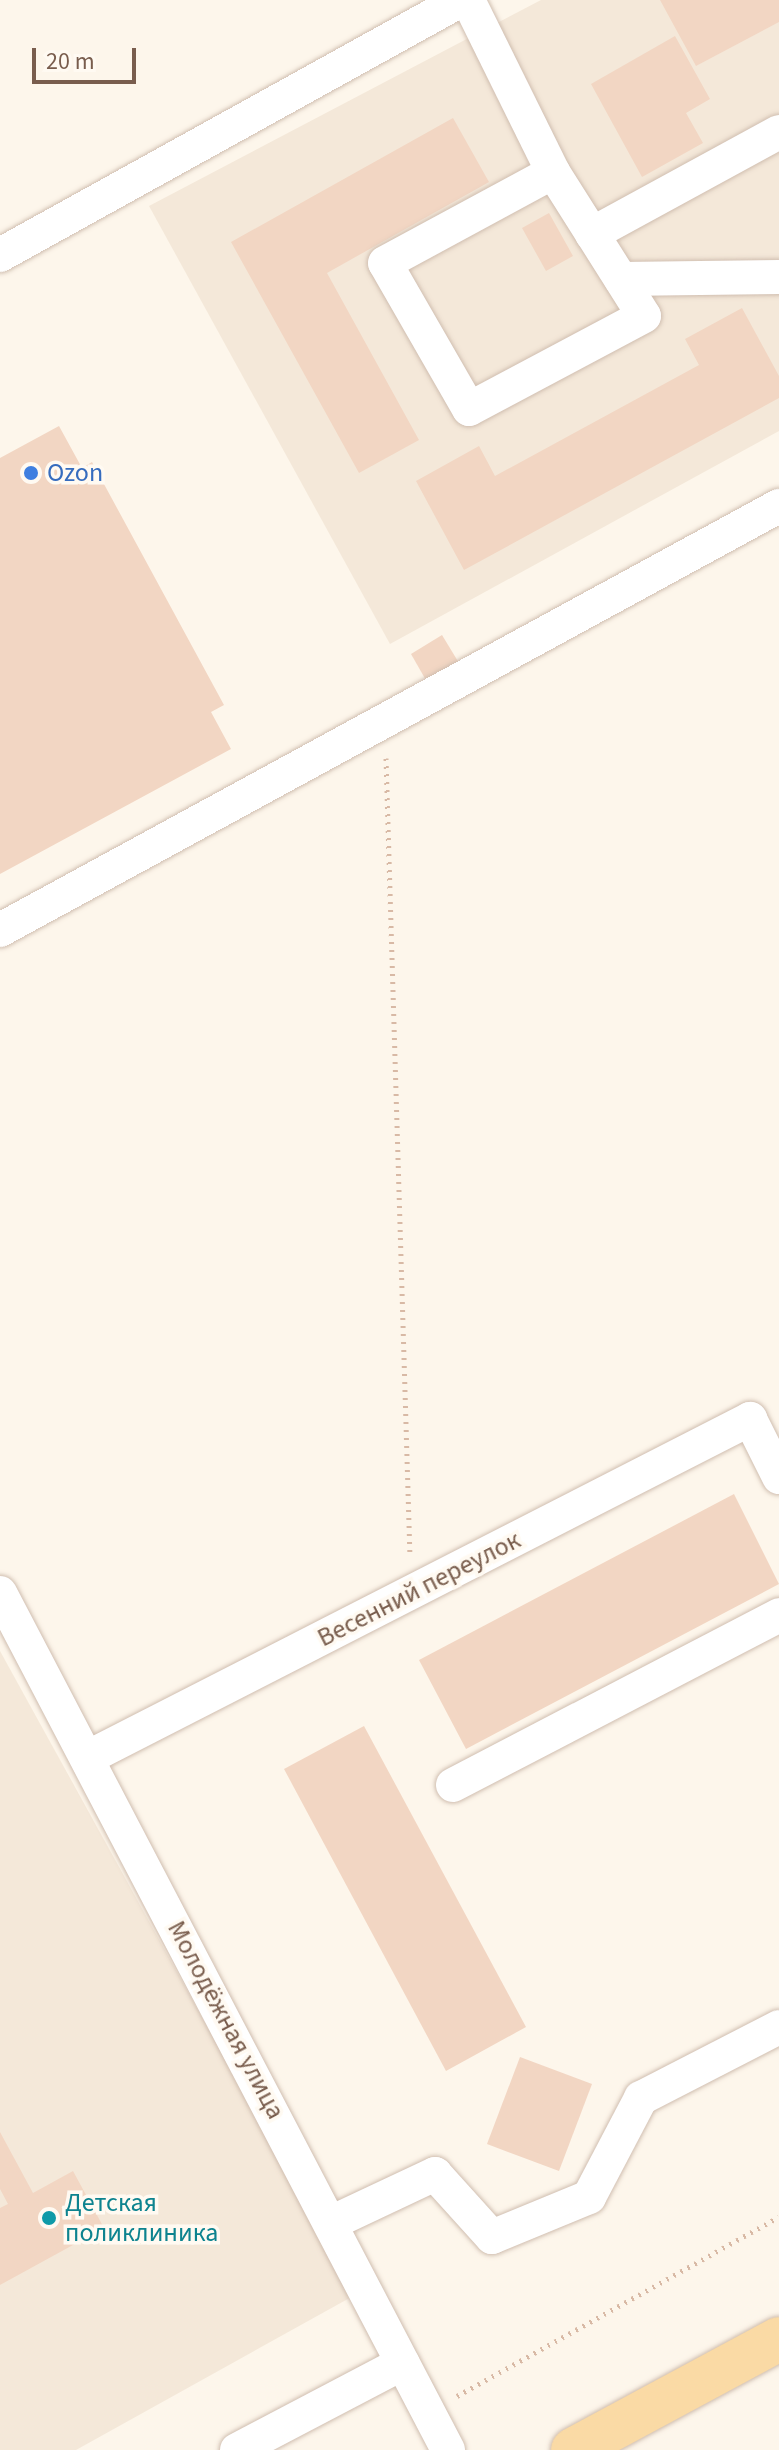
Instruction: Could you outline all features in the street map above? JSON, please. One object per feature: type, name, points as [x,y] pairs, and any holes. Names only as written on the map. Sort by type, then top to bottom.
[{"type":"main road","points":[[573,2450],[779,2339]]},
{"type":"street","points":[[0,255],[461,0]]},
{"type":"street","points":[[468,0],[553,172],[644,316],[469,409],[385,263],[553,172]]},
{"type":"street","points":[[592,234],[779,132]]},
{"type":"street","points":[[621,279],[779,277]]},
{"type":"street","points":[[0,930],[779,506]]},
{"type":"street","name":"Весенний переулок","points":[[87,1758],[750,1419],[779,1477]]},
{"type":"street","name":"Молодёжная улица","points":[[0,1593],[333,2222],[448,2450]]},
{"type":"street","points":[[453,1785],[779,1615]]},
{"type":"street","points":[[333,2222],[435,2174],[492,2237],[589,2197],[641,2098],[779,2027]]},
{"type":"street","points":[[237,2450],[403,2363]]},
{"type":"path","points":[[385,721],[411,1592]]},
{"type":"path","points":[[428,2412],[779,2217]]},
{"type":"shaded area","points":[[541,0],[779,0],[779,431],[390,644],[149,206]]},
{"type":"shaded area","points":[[0,1651],[355,2295],[76,2450],[0,2450]]},
{"type":"building","points":[[660,0],[779,0],[779,22],[696,66]]},
{"type":"building","points":[[675,36],[710,99],[686,113],[703,143],[642,177],[591,84]]},
{"type":"building","points":[[453,118],[489,182],[327,273],[419,440],[359,473],[231,242]]},
{"type":"building","points":[[549,213],[573,256],[546,271],[522,228]]},
{"type":"building","points":[[742,308],[779,376],[779,398],[464,570],[416,481],[479,446],[495,476],[699,365],[685,339]]},
{"type":"building","points":[[59,426],[82,468],[92,462],[224,705],[211,712],[231,749],[0,874],[0,458]]},
{"type":"building","points":[[442,635],[459,663],[427,682],[411,654]]},
{"type":"building","points":[[734,1494],[779,1584],[466,1749],[419,1660]]},
{"type":"building","points":[[364,1726],[526,2027],[446,2071],[284,1769]]},
{"type":"building","points":[[520,2057],[592,2084],[559,2171],[487,2144]]},
{"type":"building","name":"Детская поликлиника","points":[[0,2132],[33,2193],[73,2171],[104,2228],[0,2285],[0,2208],[8,2204],[0,2189]]},
{"type":"place","name":"Ozon","points":[[31,473]]},
{"type":"place","name":"Детская поликлиника","points":[[49,2218]]}]
